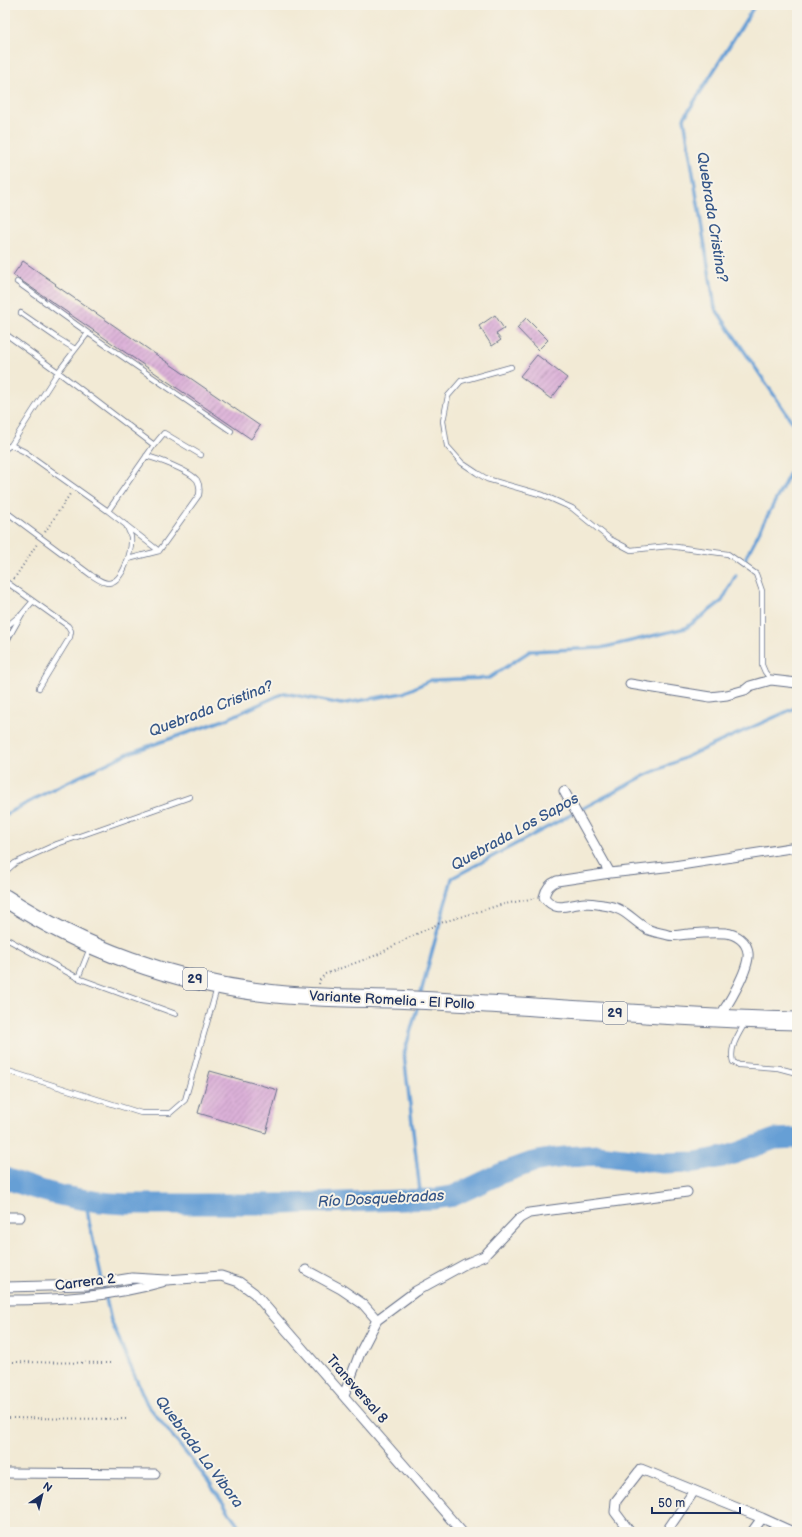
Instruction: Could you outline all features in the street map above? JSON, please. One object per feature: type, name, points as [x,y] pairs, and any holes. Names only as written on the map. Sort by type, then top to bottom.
[{"type":"highway","name":"Variante Romelia - El Pollo","points":[[5,898],[39,918],[116,955],[160,970],[218,985],[267,993],[316,997],[400,999],[747,1020],[797,1021]]},
{"type":"street","points":[[630,684],[710,697],[745,690],[750,686],[771,680],[797,683]]},
{"type":"street","points":[[564,791],[610,873]]},
{"type":"street","points":[[718,1018],[728,1005],[741,978],[748,954],[745,944],[738,936],[727,933],[712,933],[671,936],[648,929],[626,912],[616,907],[585,903],[560,907],[550,904],[544,897],[545,891],[551,884],[557,881],[674,866],[797,847]]},
{"type":"street","points":[[344,1395],[360,1353],[378,1320],[416,1291],[465,1264],[484,1256],[520,1218],[529,1213],[687,1192]]},
{"type":"street","points":[[5,1217],[20,1217]]},
{"type":"street","points":[[306,1270],[341,1289],[363,1304],[378,1320]]},
{"type":"street","name":"Carrera 2","points":[[5,1287],[88,1285],[132,1278],[167,1280],[221,1276]]},
{"type":"street","name":"Transversal 8","points":[[221,1276],[239,1282],[254,1293],[462,1532]]},
{"type":"street","name":"Carrera 2","points":[[5,1300],[47,1300],[89,1297],[136,1290],[167,1280]]},
{"type":"street","points":[[47,1286],[47,1300]]},
{"type":"street","points":[[630,1532],[615,1512],[616,1501],[641,1469],[793,1532]]},
{"type":"street","points":[[5,1473],[155,1474]]},
{"type":"street","points":[[666,1532],[694,1491]]},
{"type":"street","points":[[752,1532],[762,1518]]},
{"type":"lane","points":[[17,282],[88,333],[231,431]]},
{"type":"lane","points":[[21,313],[75,349]]},
{"type":"lane","points":[[5,449],[11,445],[58,372],[88,333]]},
{"type":"lane","points":[[7,335],[154,445]]},
{"type":"lane","points":[[512,367],[461,382],[448,396],[443,421],[447,446],[462,462],[487,479],[543,494],[572,508],[610,539],[632,550],[669,546],[728,554],[756,574],[762,591],[762,665],[771,680]]},
{"type":"lane","points":[[108,511],[154,445],[164,434],[201,455]]},
{"type":"lane","points":[[11,445],[25,452],[108,511],[159,551]]},
{"type":"lane","points":[[128,559],[159,551],[199,495],[200,487],[196,479],[164,461],[146,456]]},
{"type":"lane","points":[[5,511],[100,581],[107,583],[113,582],[119,576],[128,559],[131,541],[126,525]]},
{"type":"lane","points":[[5,581],[68,626],[71,631],[70,637],[39,688]]},
{"type":"lane","points":[[5,628],[22,614],[33,601]]},
{"type":"lane","points":[[5,644],[22,614]]},
{"type":"lane","points":[[5,872],[15,863],[57,844],[190,797]]},
{"type":"lane","points":[[5,938],[78,978],[176,1014]]},
{"type":"lane","points":[[78,978],[92,944]]},
{"type":"lane","points":[[5,1070],[141,1113],[170,1113],[185,1100],[218,985]]},
{"type":"lane","points":[[747,1020],[736,1039],[731,1055],[733,1062],[739,1065],[778,1068],[797,1073]]},
{"type":"path","points":[[316,997],[320,980],[325,974],[377,954],[427,929],[500,905],[544,897]]},
{"type":"path","points":[[5,1362],[111,1364]]},
{"type":"path","points":[[5,1418],[126,1419]]},
{"type":"building","points":[[23,261],[56,284],[55,285],[260,426],[251,439],[13,275]]},
{"type":"building","points":[[495,315],[504,329],[496,334],[501,340],[492,346],[479,326]]},
{"type":"building","points":[[526,318],[548,340],[538,350],[517,328]]},
{"type":"building","points":[[537,355],[567,378],[551,399],[520,376]]},
{"type":"building","points":[[210,1071],[278,1090],[266,1133],[198,1113]]},
{"type":"waterway","name":"Quebrada Cristina?","points":[[755,5],[684,118],[715,308],[797,429]]},
{"type":"waterway","name":"Quebrada Cristina?","points":[[744,561],[797,459]]},
{"type":"waterway","name":"Quebrada Cristina?","points":[[5,815],[53,789],[129,753],[227,719],[284,693],[341,704],[403,693],[431,680],[489,678],[530,651],[601,648],[686,628],[722,601],[736,575]]},
{"type":"waterway","name":"Quebrada Los Sapos","points":[[420,996],[452,878],[644,776],[797,707]]},
{"type":"waterway","name":"Quebrada Los Sapos","points":[[418,1005],[404,1054],[421,1199]]},
{"type":"waterway","name":"Río Dosquebradas","points":[[5,1178],[50,1193],[80,1199],[127,1204],[285,1204],[432,1199],[453,1196],[502,1173],[533,1162],[549,1159],[598,1155],[663,1163],[696,1162],[728,1156],[775,1139],[797,1138]]},
{"type":"waterway","name":"Quebrada La Vibora","points":[[86,1200],[89,1222],[111,1321],[147,1404],[208,1481],[243,1532]]}]
